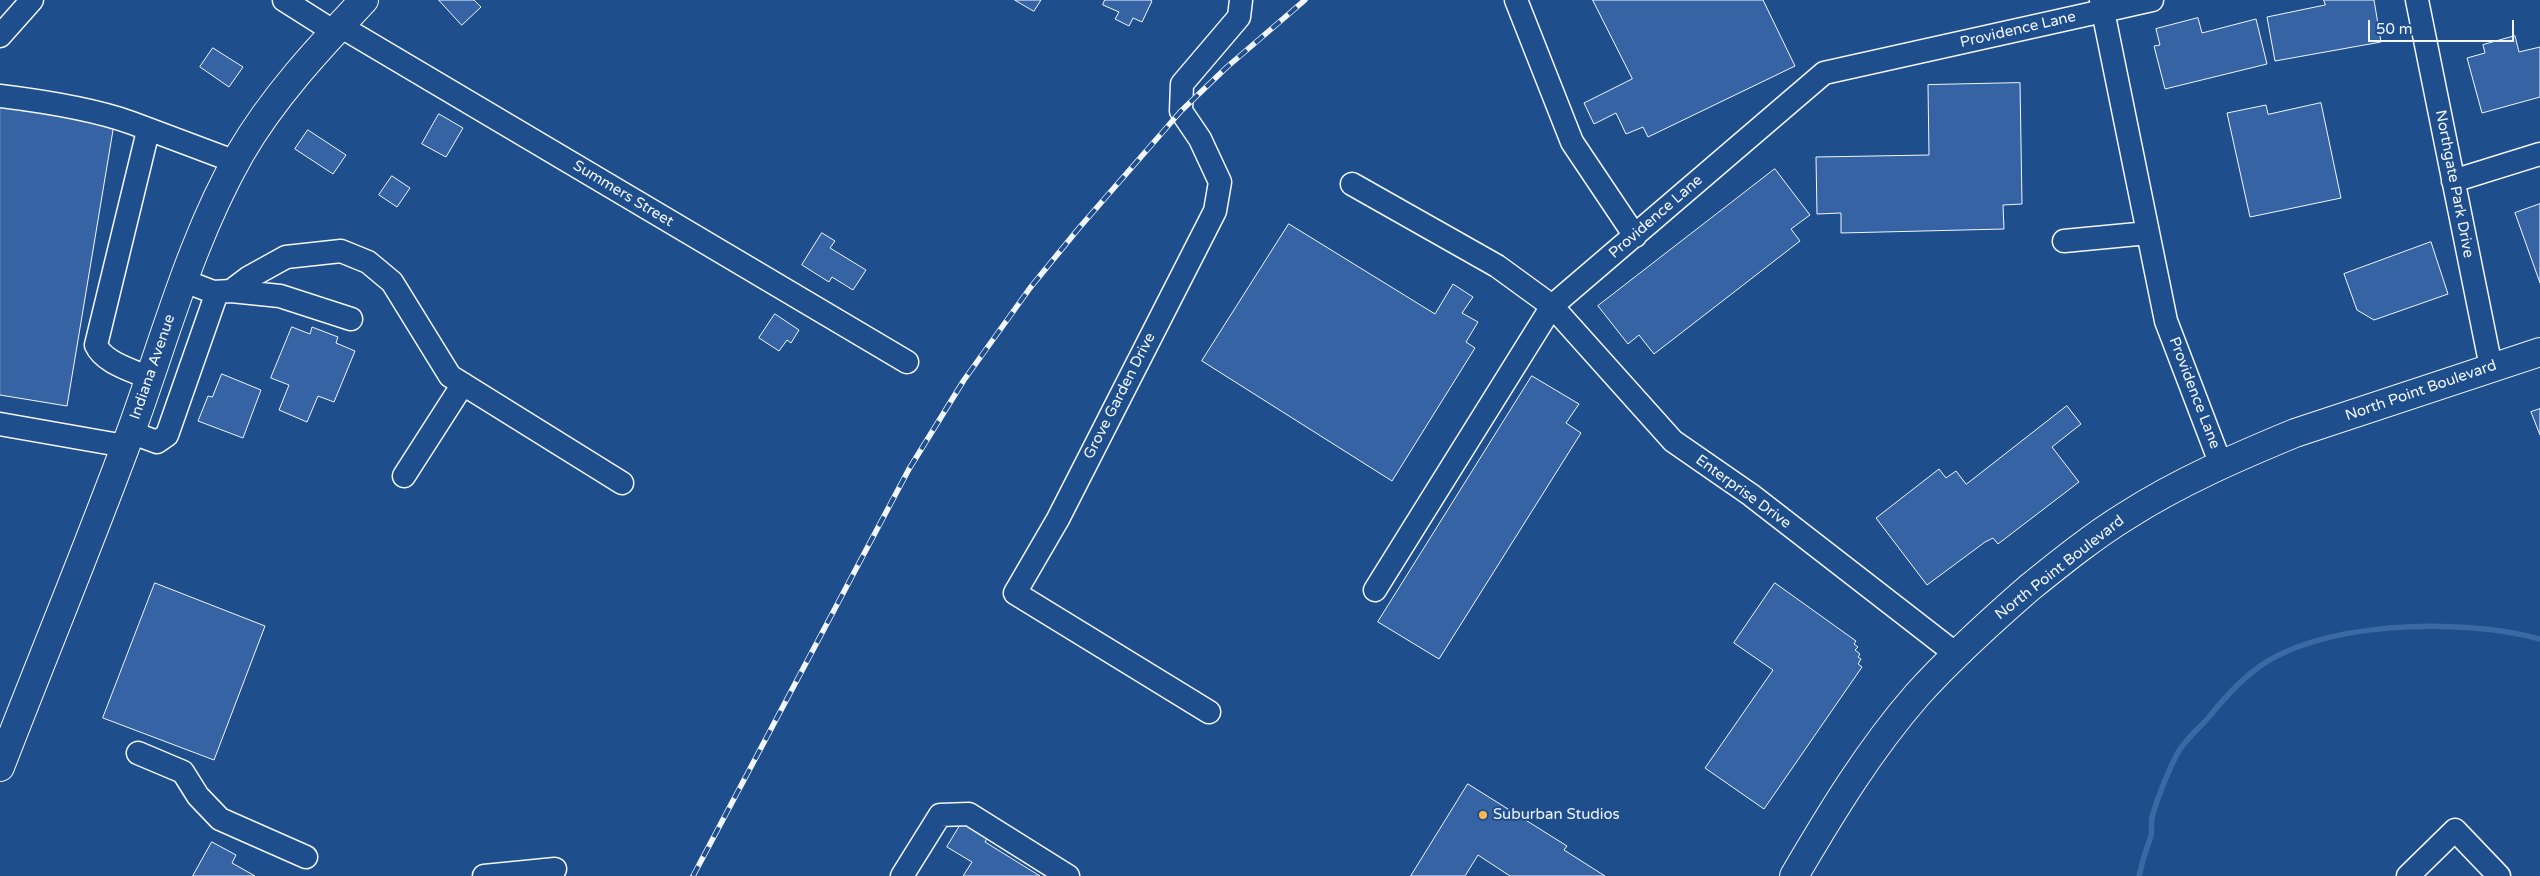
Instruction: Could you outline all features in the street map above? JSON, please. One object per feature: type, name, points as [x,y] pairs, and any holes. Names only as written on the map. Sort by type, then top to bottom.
[{"type":"main road","name":"Indiana Avenue","points":[[0,767],[128,439],[182,280],[224,184],[276,100],[336,28],[364,0]]},
{"type":"main road","name":"North Point Boulevard","points":[[1794,876],[1845,792],[1884,737],[1917,696],[1956,654],[1996,616],[2091,540],[2126,516],[2220,465],[2295,433],[2540,352]]},
{"type":"street","points":[[0,36],[32,0]]},
{"type":"street","name":"Summers Street","points":[[284,0],[336,28],[907,362]]},
{"type":"street","name":"Grove Garden Drive","points":[[1208,712],[1015,593],[1058,519],[1215,211],[1220,182],[1200,140],[1181,111],[1182,84],[1239,17],[1241,0]]},
{"type":"street","points":[[1516,0],[1572,142],[1635,236]]},
{"type":"street","points":[[2102,6],[2152,0]]},
{"type":"street","name":"Northgate Park Drive","points":[[2417,0],[2491,367]]},
{"type":"street","name":"Providence Lane","points":[[1375,590],[1552,306],[1824,73],[2102,6],[2166,321],[2220,465]]},
{"type":"street","points":[[0,96],[61,105],[131,123],[148,131],[236,162]]},
{"type":"street","points":[[148,131],[96,346],[99,353],[119,365],[149,378]]},
{"type":"street","points":[[2453,181],[2540,154]]},
{"type":"street","name":"Enterprise Drive","points":[[1352,184],[1497,266],[1552,306],[1673,441],[1751,495],[1956,654]]},
{"type":"street","points":[[2064,241],[2148,233]]},
{"type":"street","points":[[0,424],[156,442],[167,435],[215,298],[222,292],[286,257],[341,251],[368,262],[392,282],[450,376],[622,483]]},
{"type":"street","points":[[182,280],[222,292],[280,296],[351,319]]},
{"type":"street","points":[[404,476],[463,384]]},
{"type":"street","points":[[138,753],[183,772],[198,796],[220,819],[306,857]]},
{"type":"street","points":[[902,876],[940,815],[969,814],[1068,876]]},
{"type":"street","points":[[2408,876],[2455,830],[2499,876]]},
{"type":"street","points":[[484,876],[554,869]]},
{"type":"building","points":[[439,0],[474,0],[481,7],[462,25]]},
{"type":"building","points":[[1015,0],[1041,0],[1034,11]]},
{"type":"building","points":[[1105,0],[1152,1],[1142,22],[1133,18],[1129,26],[1115,19],[1119,12],[1103,5]]},
{"type":"building","points":[[1593,0],[1763,0],[1795,66],[1648,137],[1643,127],[1626,134],[1616,113],[1594,124],[1584,103],[1632,79]]},
{"type":"building","points":[[2324,0],[2374,0],[2381,42],[2275,61],[2267,17],[2325,5]]},
{"type":"building","points":[[2198,18],[2202,33],[2256,19],[2267,64],[2165,89],[2154,46],[2160,45],[2156,29]]},
{"type":"building","points":[[2515,36],[2519,52],[2540,47],[2540,97],[2482,113],[2467,58],[2485,53],[2483,45]]},
{"type":"building","points":[[213,48],[243,67],[229,87],[200,67]]},
{"type":"building","points":[[2020,83],[2022,204],[2003,205],[2004,229],[1841,233],[1841,213],[1817,214],[1816,157],[1929,155],[1928,85]]},
{"type":"building","points":[[2321,103],[2341,198],[2250,217],[2227,113],[2266,105],[2268,114]]},
{"type":"building","points":[[0,105],[114,124],[67,406],[0,395]]},
{"type":"building","points":[[439,114],[463,128],[446,157],[422,144]]},
{"type":"building","points":[[308,130],[346,155],[333,174],[295,149]]},
{"type":"building","points":[[1775,169],[1810,215],[1791,229],[1800,241],[1654,354],[1639,335],[1628,344],[1598,306]]},
{"type":"building","points":[[392,176],[410,188],[397,207],[379,195]]},
{"type":"building","points":[[2540,204],[2540,283],[2515,213]]},
{"type":"building","points":[[1289,224],[1435,314],[1453,284],[1473,297],[1462,313],[1478,322],[1466,342],[1475,348],[1392,481],[1202,361]]},
{"type":"building","points":[[822,233],[835,241],[830,248],[866,270],[853,290],[832,277],[829,282],[802,265]]},
{"type":"building","points":[[2431,242],[2448,294],[2374,320],[2357,310],[2344,274]]},
{"type":"building","points":[[775,314],[799,330],[791,343],[787,340],[779,351],[759,338]]},
{"type":"building","points":[[292,327],[310,334],[312,327],[338,337],[336,343],[355,351],[334,402],[318,396],[307,422],[279,410],[289,385],[271,378]]},
{"type":"building","points":[[222,374],[261,390],[243,438],[198,421],[208,396],[212,397]]},
{"type":"building","points":[[1532,376],[1579,404],[1566,423],[1581,433],[1439,659],[1378,622]]},
{"type":"building","points":[[2067,406],[2081,424],[2052,447],[2079,482],[1998,544],[1993,538],[1985,542],[1927,585],[1876,518],[1939,469],[1946,478],[1956,471],[1966,484]]},
{"type":"building","points":[[2540,409],[2540,435],[2531,412]]},
{"type":"building","points":[[155,583],[265,626],[214,760],[103,718]]},
{"type":"building","points":[[1775,583],[1856,641],[1854,644],[1858,647],[1855,650],[1860,654],[1858,657],[1861,659],[1858,664],[1862,667],[1764,809],[1705,768],[1773,670],[1734,643]]},
{"type":"building","name":"Suburban Studios","points":[[1468,784],[1567,846],[1564,850],[1605,876],[1510,876],[1478,855],[1465,876],[1411,876]]},
{"type":"building","points":[[964,819],[989,835],[985,842],[1040,876],[963,876],[972,862],[947,847]]},
{"type":"building","points":[[212,842],[236,855],[232,863],[255,876],[193,876]]},
{"type":"waterway","points":[[2139,876],[2151,836],[2154,809],[2166,777],[2180,749],[2240,683],[2251,673],[2279,655],[2313,642],[2350,633],[2391,628],[2431,626],[2471,628],[2508,632],[2540,639]]},
{"type":"railway","points":[[693,876],[909,469],[964,380],[1030,288],[1079,228],[1181,111],[1227,67],[1305,0]]},
{"type":"place","name":"Suburban Studios","points":[[1483,815]]}]
